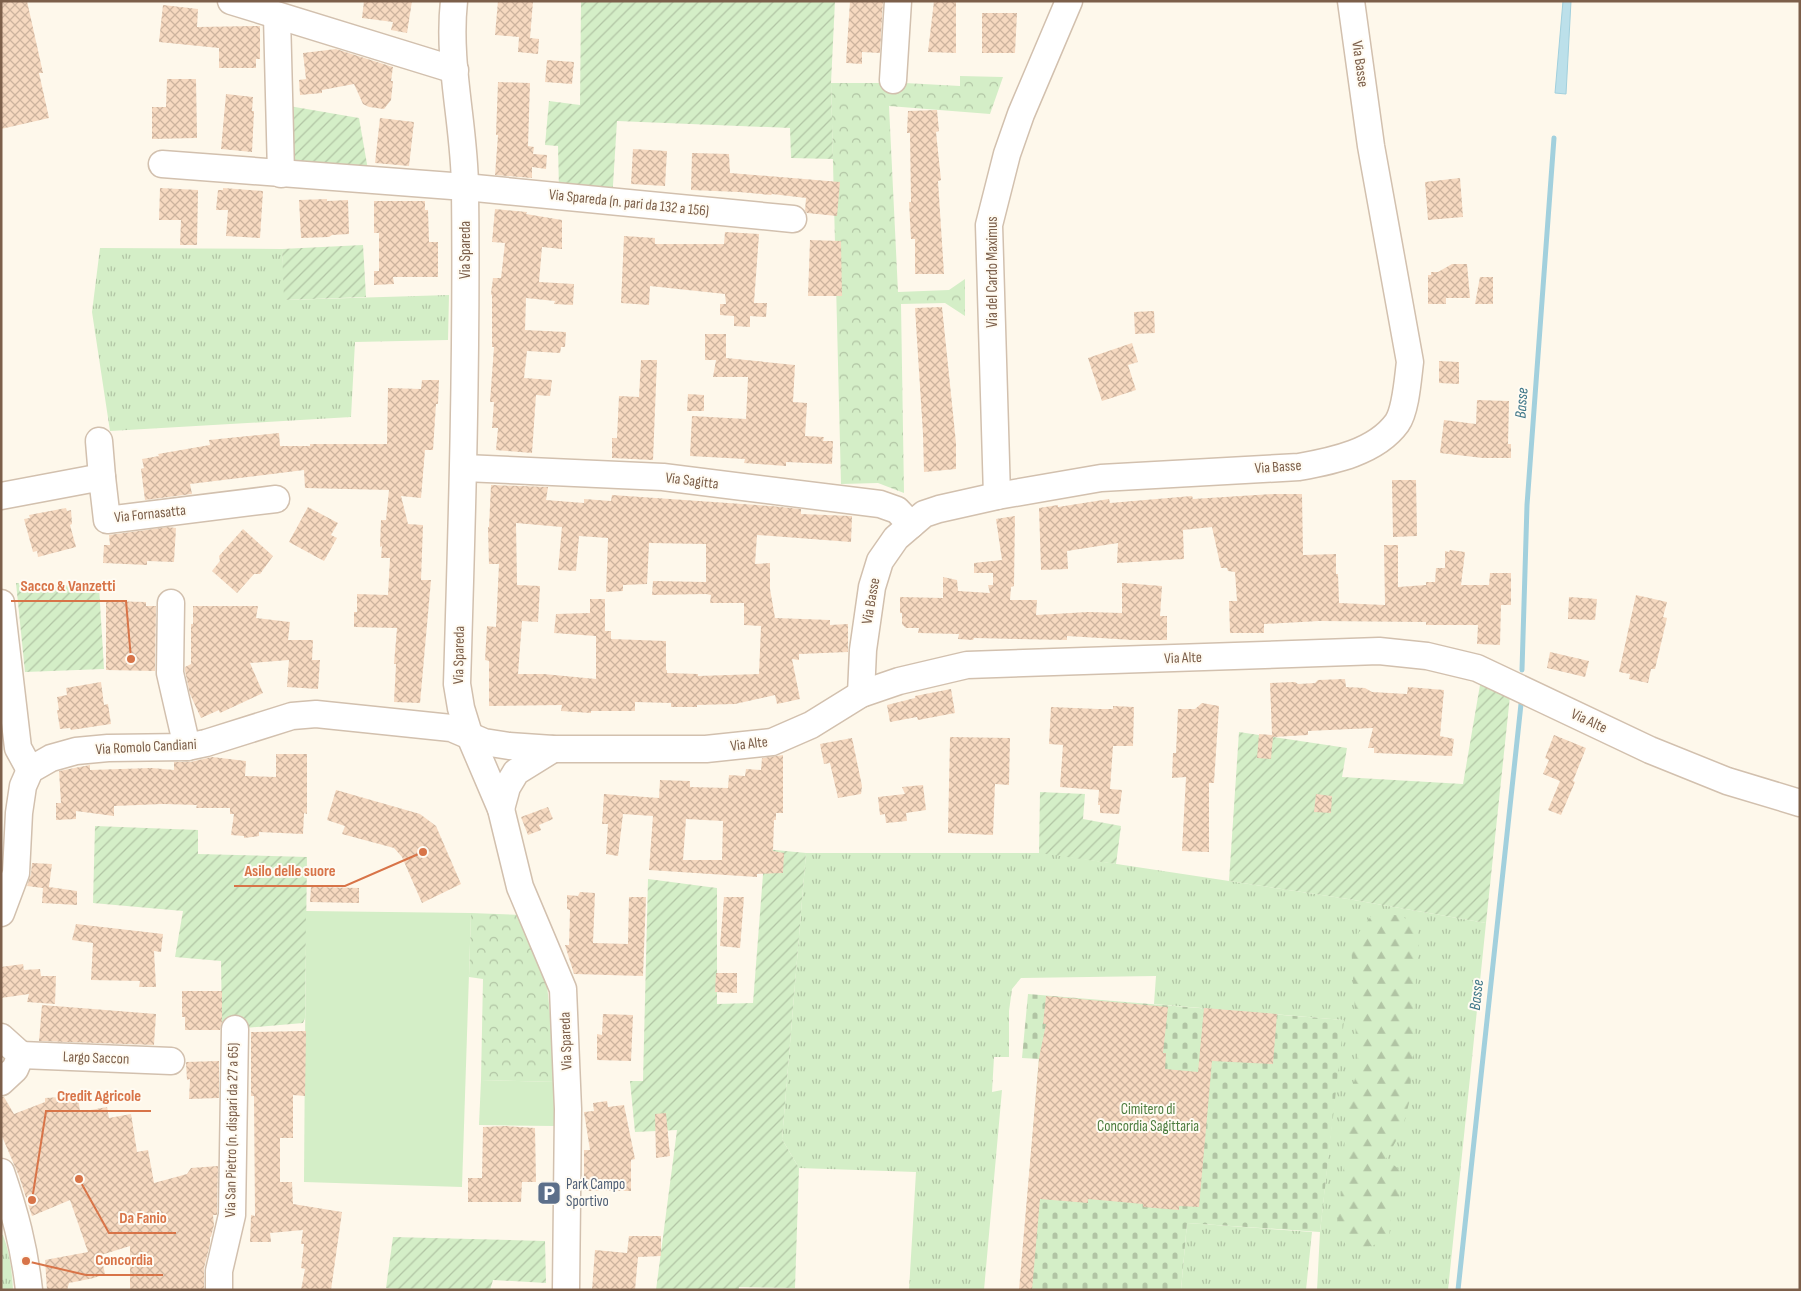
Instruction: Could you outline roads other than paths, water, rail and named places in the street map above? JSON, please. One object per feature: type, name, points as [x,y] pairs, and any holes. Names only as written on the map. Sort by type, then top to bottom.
[{"type":"street","points":[[231,1],[455,70]]},
{"type":"street","name":"Via Spareda","points":[[454,1],[452,17],[455,70],[465,187],[464,468],[457,684],[461,708],[469,734],[501,809],[520,887],[563,989],[568,1108],[566,1290]]},
{"type":"street","points":[[893,80],[898,1]]},
{"type":"street","name":"Via del Cardo Maximus","points":[[998,496],[989,225],[1021,114],[1070,1]]},
{"type":"street","name":"Via Basse","points":[[861,694],[863,650],[872,587],[880,561],[896,538],[924,514],[939,508],[998,496],[1101,478],[1299,467],[1324,463],[1360,451],[1380,439],[1398,422],[1406,392],[1410,362],[1371,146],[1351,1]]},
{"type":"street","points":[[277,16],[281,174]]},
{"type":"street","name":"Via Spareda (n. pari da 132 a 156)","points":[[162,164],[465,187],[793,219]]},
{"type":"street","points":[[1,496],[102,477],[99,441]]},
{"type":"street","name":"Via Sagitta","points":[[464,468],[663,477],[860,501],[890,506],[898,510],[911,524]]},
{"type":"street","name":"Via Fornasatta","points":[[102,477],[107,520],[276,498]]},
{"type":"street","points":[[1,603],[18,748],[30,770],[23,786],[19,813],[16,873],[1,914]]},
{"type":"street","points":[[171,603],[170,673],[187,747]]},
{"type":"street","name":"Via Alte","points":[[469,734],[484,742],[553,749],[706,749],[772,742],[811,726],[861,694],[899,681],[967,665],[1379,651],[1427,656],[1477,668],[1650,750],[1727,781],[1800,803]]},
{"type":"street","name":"Via Romolo Candiani","points":[[30,770],[51,758],[76,750],[187,747],[206,744],[292,716],[316,714],[451,728],[469,734]]},
{"type":"street","points":[[501,809],[507,787],[516,772],[553,749]]},
{"type":"street","name":"Via San Pietro (n. dispari da 27 a 65)","points":[[219,1290],[219,1271],[232,1215],[235,1029]]},
{"type":"street","points":[[1,1037],[21,1055],[15,1069],[1,1082]]},
{"type":"street","name":"Largo Saccon","points":[[21,1055],[171,1062]]},
{"type":"street","points":[[1,1172],[17,1218],[26,1260],[29,1290]]},
{"type":"water","points":[[1563,1],[1571,1],[1566,94],[1555,93]]},
{"type":"waterway","name":"Basse","points":[[1522,670],[1527,505],[1554,138]]},
{"type":"waterway","name":"Basse","points":[[1458,1290],[1521,704]]},
{"type":"place","name":"Sacco & Vanzetti","points":[[131,659]]},
{"type":"place","name":"Asilo delle suore","points":[[423,852]]},
{"type":"place","name":"Da Fanio","points":[[79,1179]]},
{"type":"place","name":"Park Campo Sportivo","points":[[549,1193]]},
{"type":"place","name":"Credit Agricole","points":[[32,1200]]},
{"type":"place","name":"Concordia","points":[[26,1261]]},
{"type":"park label","name":"Cimitero di Concordia Sagittaria","points":[[1148,1118]]}]
